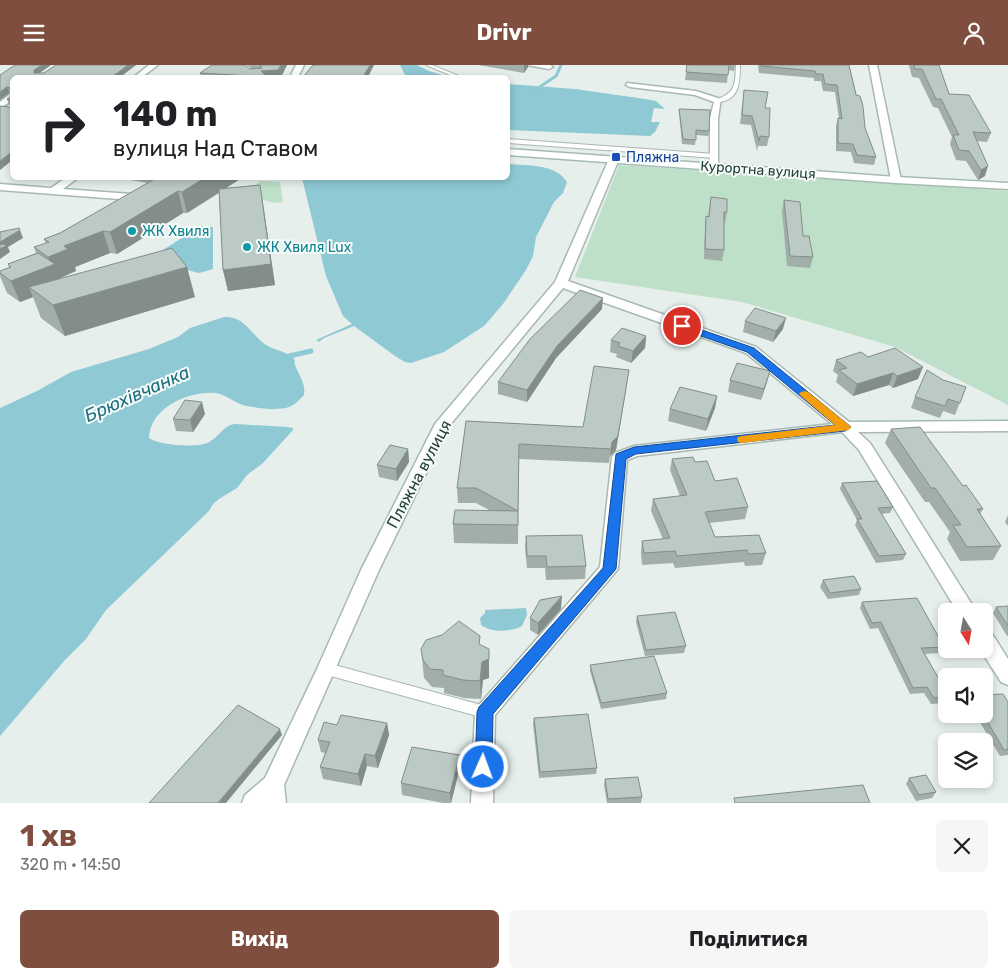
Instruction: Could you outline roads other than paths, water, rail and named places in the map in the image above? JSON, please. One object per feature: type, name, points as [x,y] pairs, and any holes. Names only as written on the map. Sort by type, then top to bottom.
[{"type":"street","points":[[141,75],[154,65]]},
{"type":"street","points":[[531,65],[549,67]]},
{"type":"street","points":[[873,65],[896,180]]},
{"type":"street","points":[[630,85],[696,93],[718,101],[714,118],[715,167]]},
{"type":"street","name":"Курортна вулиця","points":[[510,151],[896,180],[1008,186]]},
{"type":"street","name":"Пляжна вулиця","points":[[254,803],[271,797],[370,570],[442,424],[561,283],[614,159]]},
{"type":"street","points":[[53,191],[70,180]]},
{"type":"street","points":[[0,187],[144,198]]},
{"type":"street","points":[[561,283],[751,350],[845,427],[865,447],[962,603]]},
{"type":"street","points":[[482,803],[485,712],[609,569],[620,457],[634,451],[845,427],[1008,427]]},
{"type":"street","points":[[993,649],[1005,665]]},
{"type":"lane","points":[[428,65],[453,75]]},
{"type":"lane","points":[[718,101],[732,96],[736,89],[738,65]]},
{"type":"lane","points":[[510,141],[715,156]]},
{"type":"lane","points":[[328,669],[485,712]]},
{"type":"water","points":[[400,65],[417,65],[442,75],[405,75]]},
{"type":"water","points":[[510,84],[575,89],[656,101],[665,109],[654,108],[651,122],[660,122],[655,132],[650,136],[510,130]]},
{"type":"water","points":[[510,164],[548,168],[562,176],[567,182],[563,193],[554,202],[536,237],[533,256],[526,270],[503,304],[484,326],[444,352],[411,363],[405,362],[354,326],[324,338],[319,342],[316,340],[352,324],[343,316],[326,276],[302,180],[510,180]]},
{"type":"water","points":[[201,226],[213,227],[213,269],[199,273],[151,261],[150,258]]},
{"type":"water","points":[[224,317],[238,320],[262,342],[293,358],[303,383],[304,395],[291,406],[273,409],[243,405],[226,396],[215,393],[193,395],[172,403],[163,410],[151,427],[149,438],[168,444],[202,445],[211,441],[227,427],[235,424],[288,427],[293,428],[293,430],[263,463],[247,475],[237,488],[213,504],[209,511],[106,610],[86,639],[65,660],[0,736],[0,408],[37,391],[71,372],[149,349],[178,337],[190,328]]},
{"type":"water","points":[[526,608],[527,615],[522,626],[517,628],[496,630],[485,628],[481,625],[480,618],[485,613],[485,610]]},
{"type":"waterway","points":[[535,90],[556,76],[561,65]]},
{"type":"waterway","name":"Брюхівчанка","points":[[285,357],[311,351]]},
{"type":"place","name":"Пляжна","points":[[616,157]]},
{"type":"place","name":"ЖК Хвиля","points":[[132,231]]},
{"type":"place","name":"ЖК Хвиля Lux","points":[[247,247]]}]
